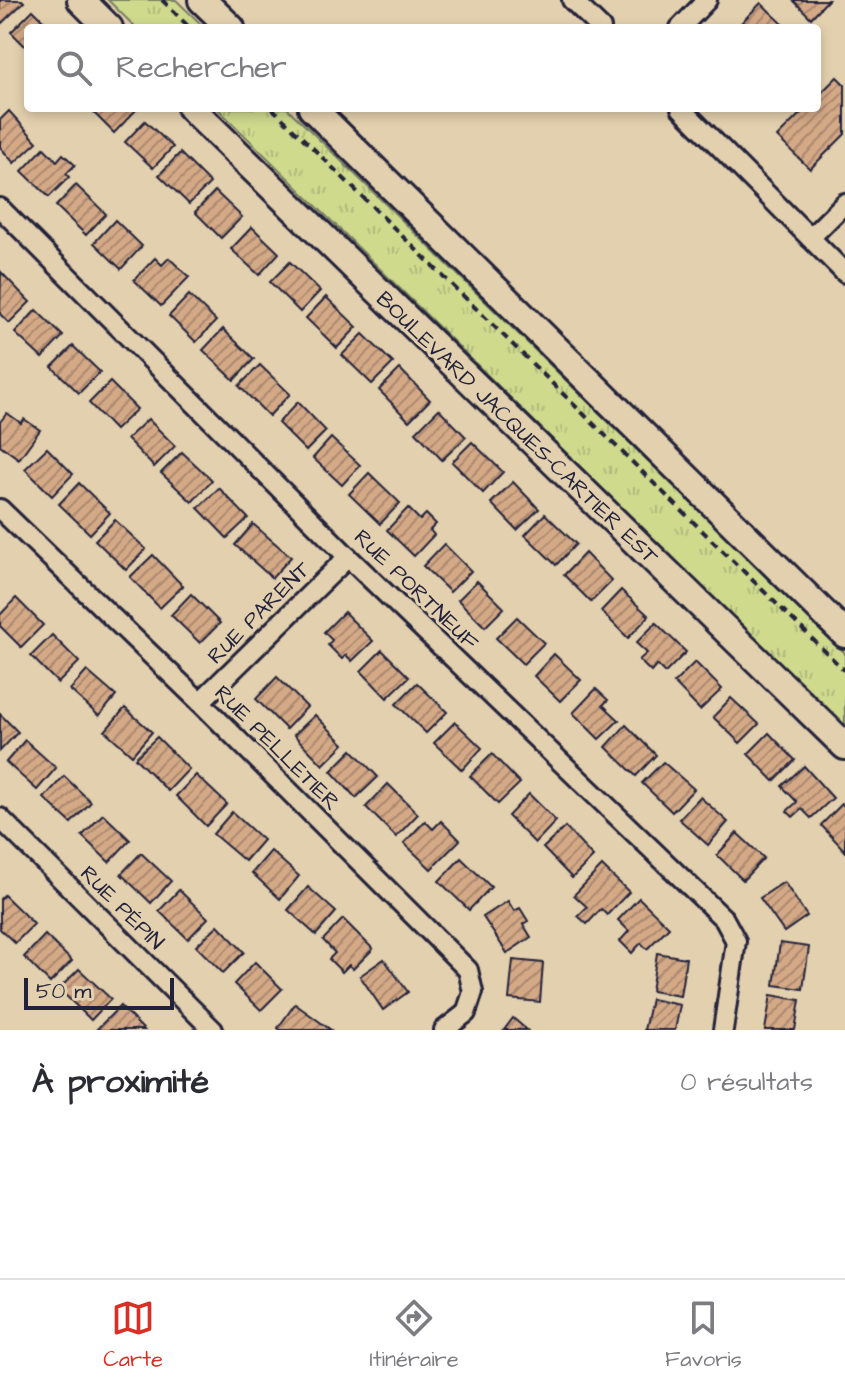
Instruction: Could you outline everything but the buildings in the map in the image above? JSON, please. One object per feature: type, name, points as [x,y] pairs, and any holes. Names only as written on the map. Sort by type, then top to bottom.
[{"type":"main road","points":[[81,0],[105,24]]},
{"type":"main road","points":[[202,0],[227,24]]},
{"type":"main road","name":"BOULEVARD JACQUES-CARTIER EST","points":[[195,112],[845,746]]},
{"type":"main road","points":[[316,112],[845,634]]},
{"type":"street","points":[[572,0],[597,24]]},
{"type":"street","points":[[684,24],[707,0]]},
{"type":"street","points":[[685,112],[845,273]]},
{"type":"street","points":[[810,238],[845,203]]},
{"type":"street","name":"RUE PORTNEUF","points":[[0,208],[348,557],[724,919],[736,941],[723,1030]]},
{"type":"street","name":"RUE PELLETIER","points":[[0,509],[200,702],[468,970],[473,992],[466,1013],[444,1030]]},
{"type":"street","name":"RUE PARENT","points":[[200,702],[348,557]]},
{"type":"street","name":"RUE PÉPIN","points":[[0,818],[213,1030]]},
{"type":"path","points":[[162,0],[186,24]]},
{"type":"path","points":[[276,112],[845,671]]},
{"type":"green space","points":[[108,0],[176,0],[201,24],[132,24]]},
{"type":"green space","points":[[221,112],[291,112],[845,653],[845,728]]}]
